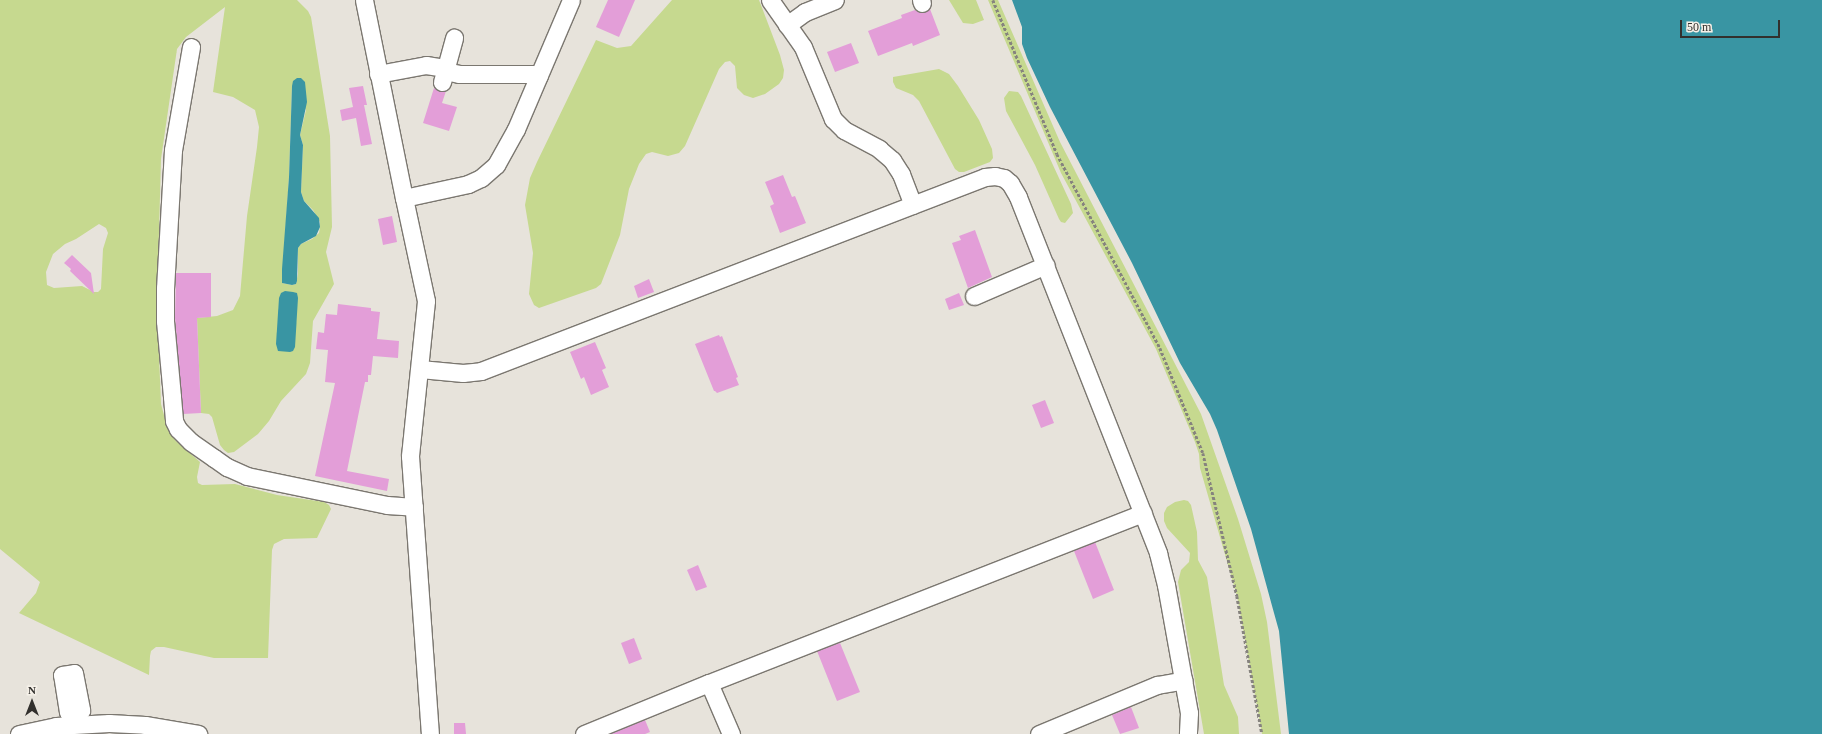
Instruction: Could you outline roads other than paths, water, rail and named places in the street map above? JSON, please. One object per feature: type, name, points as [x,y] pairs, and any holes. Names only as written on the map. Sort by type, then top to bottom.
[{"type":"lane","points":[[364,0],[378,74],[426,301],[420,369],[411,442],[414,507],[430,734]]},
{"type":"lane","points":[[404,198],[464,185],[477,180],[489,172],[499,161],[508,146],[540,76],[571,0]]},
{"type":"lane","points":[[770,0],[803,46],[833,119],[844,130],[874,146],[892,160],[901,174],[913,205]]},
{"type":"lane","points":[[787,25],[805,12],[835,0]]},
{"type":"lane","points":[[444,74],[454,38]]},
{"type":"lane","points":[[191,47],[174,150],[165,288],[165,322],[174,421],[178,429],[191,442],[228,467],[247,476],[387,505],[414,507]]},
{"type":"lane","points":[[378,74],[426,65],[444,74],[532,74],[540,76]]},
{"type":"lane","points":[[420,369],[463,373],[481,371],[985,177],[995,176],[1004,178],[1010,183],[1016,193],[1046,266],[1143,513],[1162,568],[1184,680],[1190,720],[1188,734]]},
{"type":"lane","points":[[974,296],[1046,266]]},
{"type":"lane","points":[[584,734],[709,683],[1143,513]]},
{"type":"lane","points":[[1039,734],[1157,685],[1184,680]]},
{"type":"lane","points":[[709,683],[731,734]]},
{"type":"lane","points":[[19,734],[74,718],[198,734]]},
{"type":"water","points":[[1012,0],[1822,0],[1822,734],[1289,734],[1279,631],[1251,529],[1217,430],[1210,414],[1180,363],[1132,263],[1050,107],[1022,44],[1022,27]]},
{"type":"water","points":[[297,78],[301,78],[305,82],[307,102],[300,135],[303,145],[301,192],[304,201],[319,218],[320,227],[316,236],[301,244],[298,248],[297,281],[296,284],[292,285],[282,283],[282,269],[289,177],[292,86],[293,81]]},
{"type":"water","points":[[285,291],[297,293],[298,298],[295,347],[293,351],[290,352],[278,351],[276,344],[279,298],[281,293]]}]
